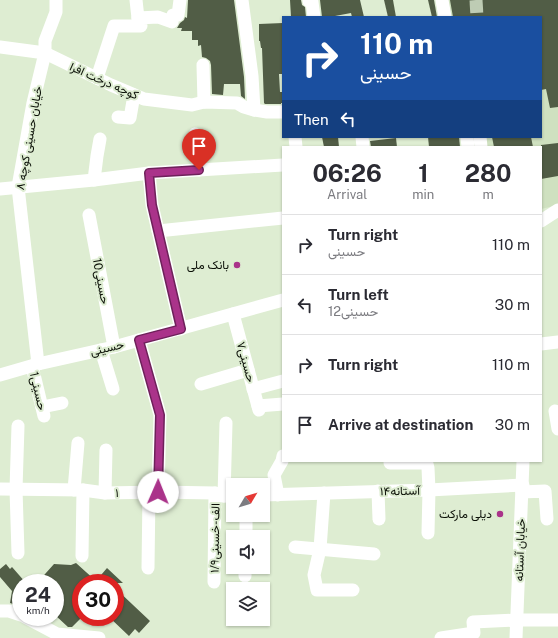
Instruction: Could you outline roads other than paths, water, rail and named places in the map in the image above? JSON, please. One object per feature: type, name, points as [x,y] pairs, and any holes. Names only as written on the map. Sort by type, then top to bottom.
[{"type":"street","name":"خیابان حسینی کوچه ۸","points":[[35,365],[18,187],[33,103],[45,53],[45,41],[56,12],[56,0]]},
{"type":"street","points":[[97,78],[114,26],[141,26],[138,18],[136,0]]},
{"type":"street","points":[[138,18],[158,18],[172,22],[173,15],[178,16],[180,0]]},
{"type":"street","points":[[242,0],[252,76],[254,110]]},
{"type":"street","points":[[309,0],[312,2],[314,16]]},
{"type":"street","points":[[442,0],[445,16]]},
{"type":"street","points":[[0,47],[45,53]]},
{"type":"street","name":"کوچه درخت افرا","points":[[45,53],[61,68],[97,78],[144,99],[192,105],[204,102],[237,103],[254,110],[282,112]]},
{"type":"street","points":[[203,65],[204,102]]},
{"type":"street","points":[[118,117],[130,118],[134,95]]},
{"type":"street","points":[[195,134],[199,170]]},
{"type":"street","points":[[94,180],[96,156],[100,138]]},
{"type":"street","points":[[0,189],[149,173],[282,165]]},
{"type":"street","points":[[149,173],[152,205],[181,329]]},
{"type":"street","points":[[542,221],[558,210]]},
{"type":"street","name":"حسینی10","points":[[89,215],[114,347]]},
{"type":"street","points":[[158,231],[282,218]]},
{"type":"street","name":"حسینی","points":[[0,375],[35,365],[114,347],[282,300]]},
{"type":"street","name":"حسینی۷","points":[[233,314],[258,408],[282,404]]},
{"type":"street","points":[[139,340],[160,415],[148,568]]},
{"type":"street","points":[[542,344],[558,342]]},
{"type":"street","points":[[101,350],[113,389]]},
{"type":"street","name":"حسینی1","points":[[35,365],[43,412],[62,403]]},
{"type":"street","points":[[201,384],[248,370]]},
{"type":"street","points":[[253,389],[282,381]]},
{"type":"street","points":[[552,411],[558,429]]},
{"type":"street","name":"الف-خسینی۱/۹","points":[[214,582],[224,495],[226,423]]},
{"type":"street","points":[[18,426],[16,489],[18,553]]},
{"type":"street","points":[[78,444],[82,556]]},
{"type":"street","points":[[105,493],[106,450]]},
{"type":"street","points":[[270,495],[278,495],[274,475],[282,461]]},
{"type":"street","name":"خیابان آستانه","points":[[516,638],[523,462]]},
{"type":"street","points":[[390,464],[427,464],[429,490],[428,533]]},
{"type":"street","name":"۱","points":[[0,489],[224,495]]},
{"type":"street","name":"آستانه۱۴","points":[[278,495],[378,491],[523,489],[545,491],[546,519]]},
{"type":"street","points":[[378,491],[379,519]]},
{"type":"street","points":[[324,493],[320,549],[314,575],[317,590],[353,590]]},
{"type":"street","points":[[295,547],[374,554]]},
{"type":"street","points":[[0,611],[12,612]]},
{"type":"street","points":[[440,638],[474,633],[473,622],[558,620]]},
{"type":"street","points":[[42,626],[57,634],[99,638]]},
{"type":"tunnel","points":[[476,0],[477,16]]},
{"type":"place","name":"بانک ملی","points":[[237,265]]},
{"type":"place","name":"دیلی مارکت","points":[[500,514]]}]
